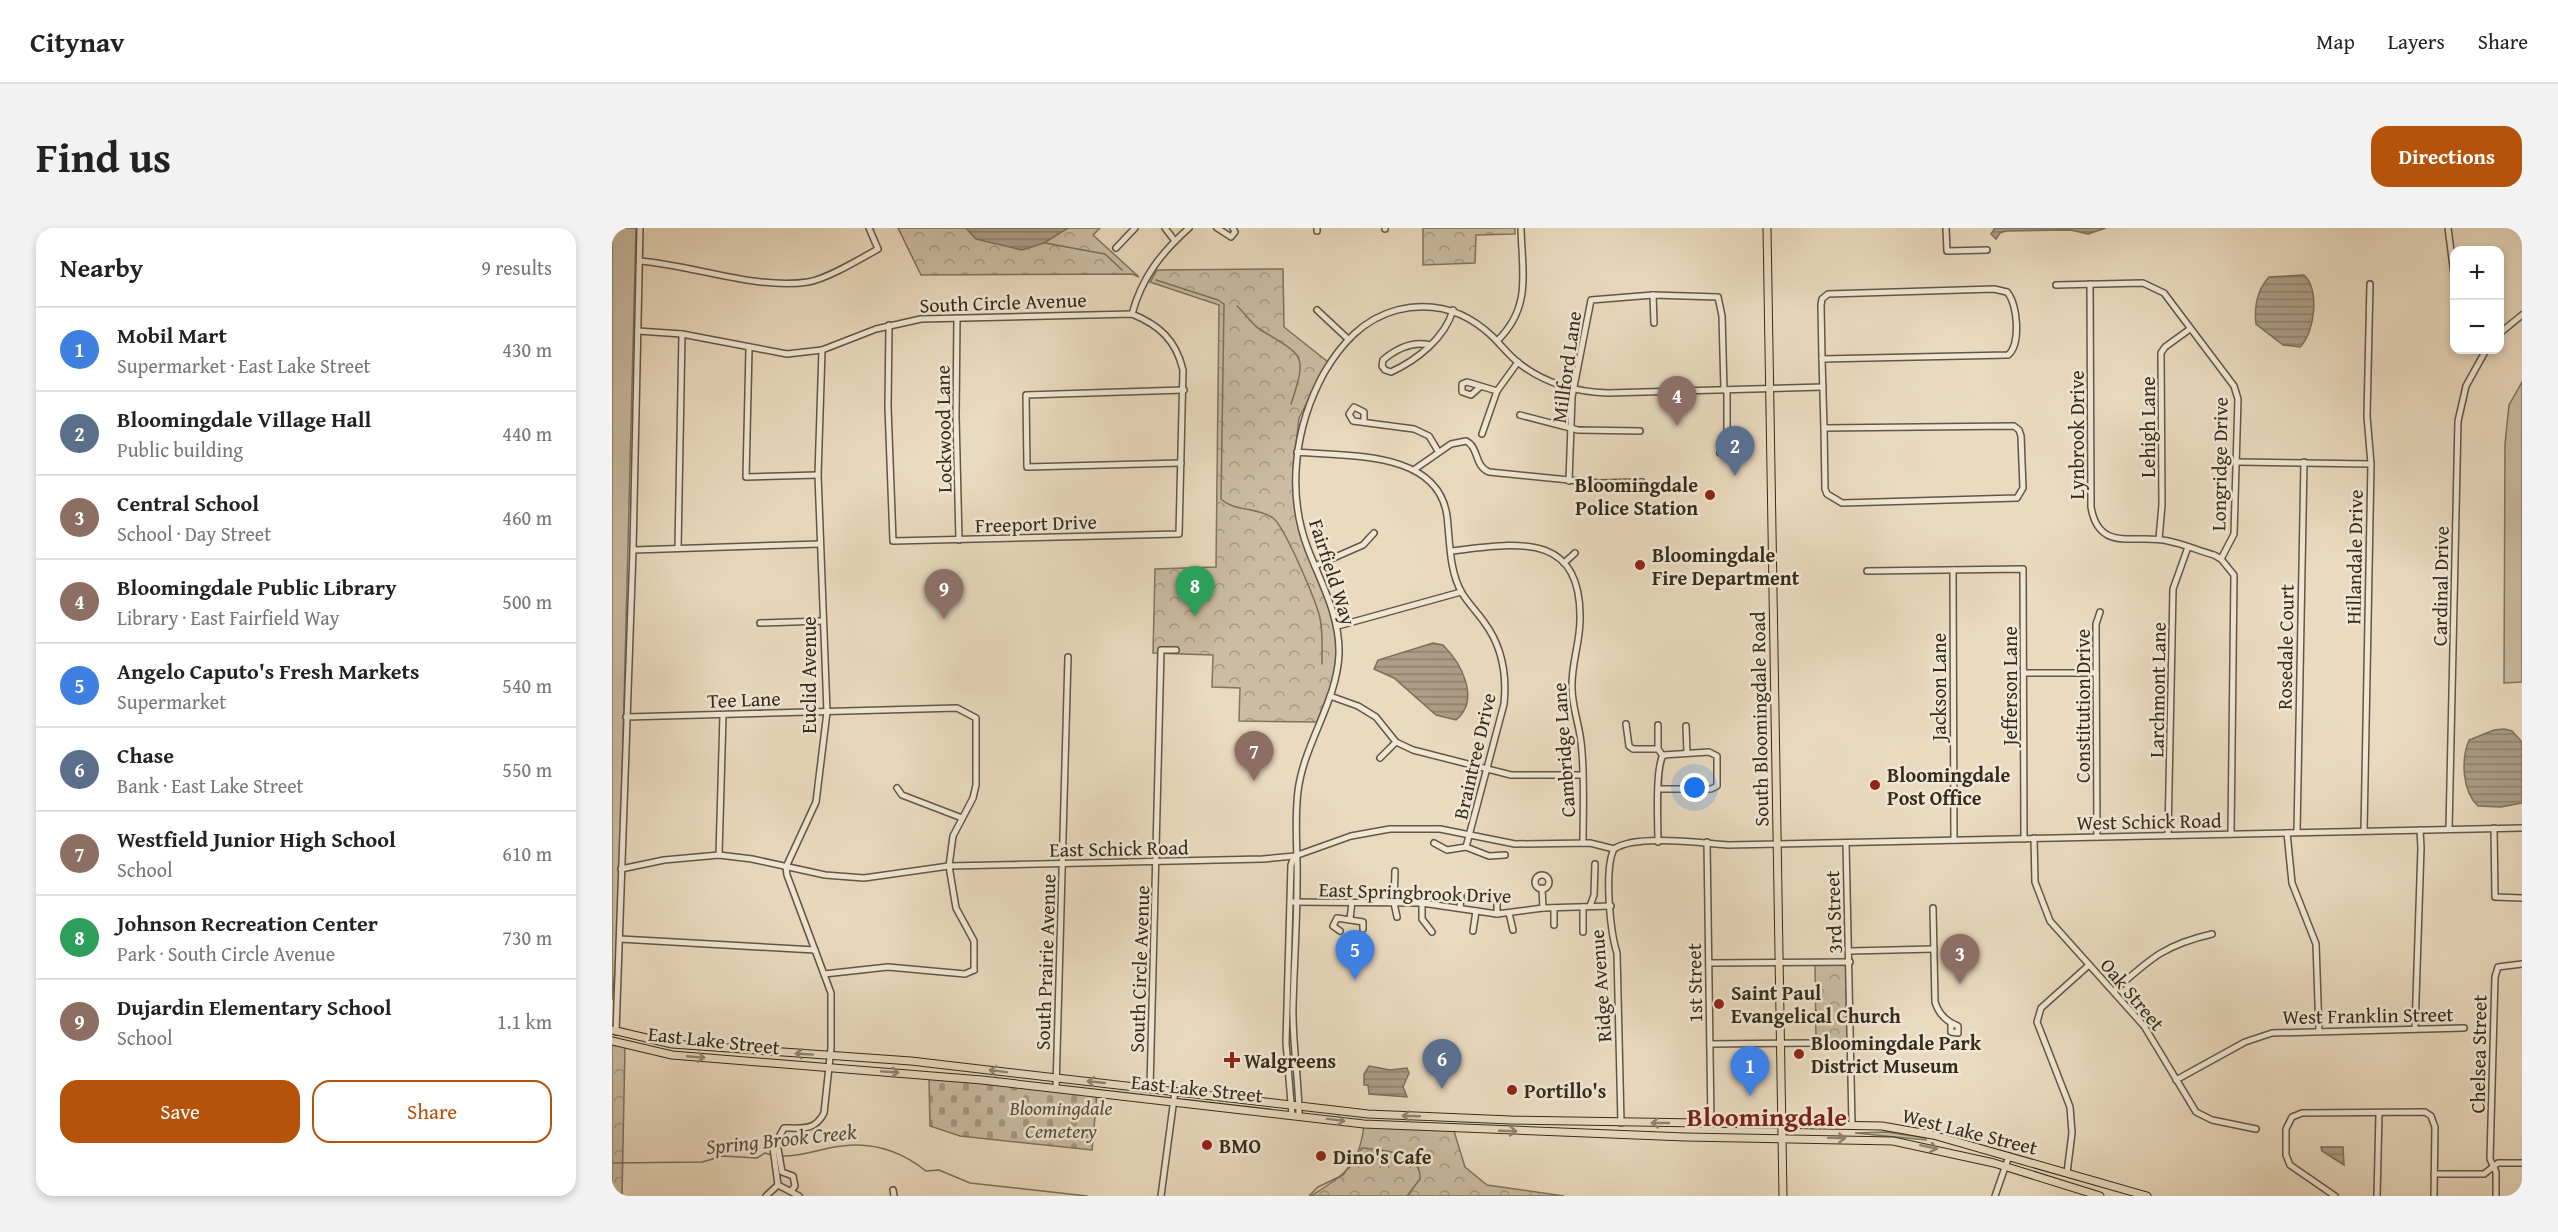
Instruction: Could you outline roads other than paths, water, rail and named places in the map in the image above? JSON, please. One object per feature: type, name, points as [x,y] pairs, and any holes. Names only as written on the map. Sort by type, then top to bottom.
[{"type":"main road","name":"South Bloomingdale Road","points":[[1767,228],[1783,1196]]},
{"type":"main road","name":"East Lake Street","points":[[614,1031],[672,1044],[911,1061],[1402,1116],[1620,1123],[1782,1124]]},
{"type":"main road","points":[[612,1040],[614,1031]]},
{"type":"main road","name":"East Lake Street","points":[[612,1040],[672,1055],[1056,1088],[1174,1103],[1401,1126],[1782,1138]]},
{"type":"main road","points":[[1605,1134],[1620,1123]]},
{"type":"main road","name":"West Lake Street","points":[[1782,1124],[1852,1124],[1905,1129],[2147,1196]]},
{"type":"main road","name":"West Lake Street","points":[[1782,1138],[1893,1141],[2006,1166],[2100,1196]]},
{"type":"street","points":[[614,1031],[620,939],[633,550],[640,228]]},
{"type":"street","points":[[640,261],[662,262],[744,279],[800,283],[818,279],[878,249],[869,228]]},
{"type":"street","points":[[1116,248],[1135,228]]},
{"type":"street","points":[[1165,228],[1175,241]]},
{"type":"street","points":[[1132,314],[1140,286],[1151,267],[1189,228]]},
{"type":"street","points":[[1217,228],[1231,237],[1235,232],[1233,228]]},
{"type":"street","points":[[1497,340],[1515,322],[1521,305],[1521,228]]},
{"type":"street","points":[[1946,228],[1947,251],[1987,250]]},
{"type":"street","points":[[2448,228],[2450,246]]},
{"type":"street","name":"Longridge Drive","points":[[2056,285],[2143,283],[2156,287],[2164,293],[2236,391],[2237,462],[2234,534],[2221,559],[2231,570],[2235,586],[2231,834]]},
{"type":"street","name":"Lynbrook Drive","points":[[2090,284],[2092,515],[2102,532],[2116,538],[2159,539],[2221,559]]},
{"type":"street","name":"Hillandale Drive","points":[[2364,831],[2371,464],[2367,416],[2370,284]]},
{"type":"street","points":[[1822,359],[2008,355],[2015,344],[2013,301],[2007,292],[1994,288],[1828,294],[1822,299],[1821,305],[1822,359],[1824,428],[1825,489],[1827,495],[1842,503],[2010,499],[2021,495],[2021,436],[2019,429],[2014,426],[1824,428]]},
{"type":"street","points":[[1653,295],[1654,323]]},
{"type":"street","name":"Millford Lane","points":[[1569,481],[1574,390],[1590,298],[1720,295],[1726,390],[1726,441],[1720,453]]},
{"type":"street","name":"Fairfield Way","points":[[1295,1105],[1293,1006],[1298,865],[1295,856],[1296,807],[1301,772],[1330,696],[1338,664],[1338,626],[1299,517],[1296,486],[1297,452],[1304,423],[1317,387],[1338,350],[1348,339],[1365,324],[1395,311],[1425,307],[1453,310]]},
{"type":"street","points":[[1317,310],[1348,339]]},
{"type":"street","points":[[1430,345],[1417,344],[1392,353],[1382,363],[1388,372],[1395,370],[1430,345],[1447,326],[1453,310],[1474,320],[1518,362],[1545,380],[1574,390],[1608,393],[1823,387]]},
{"type":"street","name":"South Circle Avenue","points":[[638,331],[682,334],[749,349],[787,354],[822,350],[889,325],[921,319],[1132,314],[1155,325],[1166,334],[1174,346],[1183,370],[1179,534]]},
{"type":"street","points":[[2504,329],[2522,315]]},
{"type":"street","name":"Lockwood Lane","points":[[957,318],[956,416],[959,540]]},
{"type":"street","name":"Freeport Drive","points":[[889,325],[888,407],[893,541],[1179,534]]},
{"type":"street","name":"Lehigh Lane","points":[[2159,539],[2162,505],[2162,353],[2165,346],[2190,329]]},
{"type":"street","points":[[678,548],[682,334]]},
{"type":"street","points":[[749,349],[746,477],[819,475]]},
{"type":"street","name":"Euclid Avenue","points":[[786,867],[816,802],[826,712],[819,475],[822,350]]},
{"type":"street","name":"Cardinal Drive","points":[[2449,829],[2458,421],[2466,386],[2484,354]]},
{"type":"street","points":[[1482,434],[1497,391],[1518,362]]},
{"type":"street","points":[[1480,387],[1497,391]]},
{"type":"street","points":[[1181,463],[1027,467],[1026,395],[1184,390]]},
{"type":"street","points":[[1520,415],[1571,429],[1640,431]]},
{"type":"street","points":[[1364,423],[1414,429],[1429,436],[1438,451]]},
{"type":"street","points":[[1415,469],[1451,444],[1470,442],[1479,464],[1489,472],[1569,481],[1642,482]]},
{"type":"street","name":"Braintree Drive","points":[[1297,452],[1394,462],[1415,469],[1430,479],[1440,494],[1447,515],[1451,551],[1461,592],[1493,636],[1504,672],[1504,704],[1467,847]]},
{"type":"street","points":[[2237,462],[2371,464]]},
{"type":"street","name":"Rosedale Court","points":[[2297,832],[2304,462]]},
{"type":"street","points":[[1315,566],[1363,545],[1374,533]]},
{"type":"street","points":[[633,550],[820,544]]},
{"type":"street","points":[[1451,551],[1525,544],[1545,549],[1564,563],[1575,553]]},
{"type":"street","name":"Larchmont Lane","points":[[2168,835],[2173,590],[2188,547]]},
{"type":"street","name":"Cambridge Lane","points":[[1564,563],[1575,582],[1579,599],[1580,620],[1572,687],[1581,738],[1583,843]]},
{"type":"street","name":"Jefferson Lane","points":[[1953,570],[2023,568],[2024,838]]},
{"type":"street","points":[[1868,571],[1953,570]]},
{"type":"street","name":"Jackson Lane","points":[[1953,570],[1954,840]]},
{"type":"street","points":[[1338,626],[1461,592]]},
{"type":"street","name":"Constitution Drive","points":[[2097,837],[2096,624],[2100,612]]},
{"type":"street","points":[[759,623],[823,621]]},
{"type":"street","name":"South Circle Avenue","points":[[1150,1088],[1161,650],[1176,650]]},
{"type":"street","name":"South Prairie Avenue","points":[[1056,1088],[1068,657]]},
{"type":"street","points":[[2024,673],[2096,673]]},
{"type":"street","points":[[1330,696],[1358,706],[1376,717],[1396,742],[1413,750],[1488,770],[1528,777],[1582,776]]},
{"type":"street","name":"Tee Lane","points":[[626,717],[957,708],[976,718],[978,728],[976,785],[973,798],[962,818]]},
{"type":"street","points":[[718,855],[723,715]]},
{"type":"street","points":[[1626,724],[1629,746],[1633,749],[1658,749]]},
{"type":"street","points":[[1658,724],[1658,749],[1663,756],[1659,789],[1658,842]]},
{"type":"street","points":[[1686,726],[1686,753]]},
{"type":"street","points":[[1380,758],[1396,742]]},
{"type":"street","points":[[1659,789],[1711,789],[1717,786],[1717,756],[1709,752],[1663,756]]},
{"type":"street","points":[[824,974],[888,967],[965,974],[975,971],[974,941],[956,908],[948,866],[950,846],[962,818],[902,795],[897,788]]},
{"type":"street","points":[[2494,828],[2495,897],[2522,898]]},
{"type":"street","name":"West Schick Road","points":[[1777,844],[2522,828]]},
{"type":"street","name":"East Schick Road","points":[[621,869],[664,860],[718,855],[752,859],[825,875],[864,878],[948,866],[1062,865],[1295,856],[1368,832],[1433,829],[1515,844],[1583,843],[1602,844],[1614,849]]},
{"type":"street","points":[[2415,1029],[2420,830]]},
{"type":"street","points":[[2287,833],[2292,883],[2316,944],[2319,1030]]},
{"type":"street","name":"Oak Street","points":[[2034,838],[2035,882],[2043,909],[2058,931],[2144,1026],[2196,1112],[2212,1120],[2256,1129]]},
{"type":"street","points":[[1614,849],[1629,842],[1707,842],[1728,846],[1777,844]]},
{"type":"street","name":"1st Street","points":[[1707,842],[1711,1123]]},
{"type":"street","points":[[1434,843],[1447,850],[1467,847],[1489,856],[1505,855]]},
{"type":"street","name":"3rd Street","points":[[1846,843],[1852,1124]]},
{"type":"street","name":"Ridge Avenue","points":[[1614,849],[1610,860],[1611,906],[1612,938],[1617,953],[1620,1123]]},
{"type":"street","name":"Fairfield Way","points":[[1295,856],[1291,865],[1286,1043],[1296,1115]]},
{"type":"street","points":[[1590,906],[1594,895],[1595,864]]},
{"type":"street","points":[[778,1185],[777,1138],[784,1128],[811,1127],[819,1124],[824,1113],[830,1056],[832,1002],[824,974],[786,875],[786,867]]},
{"type":"street","points":[[1395,871],[1394,903],[1397,917]]},
{"type":"street","points":[[1542,888],[1543,908]]},
{"type":"street","points":[[1460,908],[1461,896]]},
{"type":"street","name":"East Springbrook Drive","points":[[1290,902],[1422,903],[1497,914],[1543,908],[1611,906]]},
{"type":"street","points":[[1350,919],[1352,902]]},
{"type":"street","points":[[1497,902],[1497,914]]},
{"type":"street","points":[[1422,903],[1422,919],[1432,932]]},
{"type":"street","points":[[1583,907],[1583,932]]},
{"type":"street","points":[[1554,908],[1554,925]]},
{"type":"street","points":[[1933,908],[1935,1002],[1939,1012],[1951,1025]]},
{"type":"street","points":[[1473,931],[1476,911]]},
{"type":"street","points":[[1509,913],[1513,930]]},
{"type":"street","points":[[1340,931],[1333,926],[1337,918],[1363,921],[1363,929]]},
{"type":"street","points":[[2114,991],[2165,948],[2185,940],[2212,934]]},
{"type":"street","points":[[620,939],[815,950]]},
{"type":"street","points":[[1850,951],[1934,949]]},
{"type":"street","points":[[1709,963],[1850,962]]},
{"type":"street","name":"Chelsea Street","points":[[2492,1166],[2495,977],[2499,967],[2522,964]]},
{"type":"street","points":[[2067,1173],[2072,1134],[2070,1107],[2038,1027],[2038,1017],[2041,1008],[2089,965]]},
{"type":"street","points":[[612,1006],[616,990]]},
{"type":"street","name":"West Franklin Street","points":[[2176,1080],[2254,1038],[2272,1033],[2464,1028]]},
{"type":"street","points":[[1710,1044],[1815,1043]]},
{"type":"street","points":[[1161,1196],[1176,1091]]},
{"type":"street","points":[[2335,1196],[2290,1165],[2286,1155],[2288,1122],[2292,1117],[2302,1113],[2379,1114],[2419,1111],[2431,1116],[2435,1127],[2434,1196]]},
{"type":"street","points":[[2377,1196],[2379,1114]]},
{"type":"street","points":[[776,1156],[782,1172],[793,1176],[795,1186],[791,1191]]},
{"type":"street","points":[[1995,1196],[2009,1156]]},
{"type":"street","points":[[2434,1174],[2484,1174],[2492,1166],[2522,1163]]},
{"type":"street","points":[[2492,1166],[2496,1172],[2496,1196]]},
{"type":"street","points":[[778,1185],[799,1196]]},
{"type":"street","points":[[765,1196],[778,1185]]},
{"type":"waterway","points":[[1045,243],[1105,254],[1122,270]]},
{"type":"waterway","points":[[1156,280],[1224,304],[1221,499],[1233,506],[1261,512],[1273,518],[1285,535],[1300,565],[1320,618],[1322,664]]},
{"type":"waterway","points":[[1237,306],[1258,328],[1286,345],[1298,358],[1299,375],[1291,404]]},
{"type":"waterway","name":"Spring Brook Creek","points":[[781,1156],[842,1146],[876,1147],[897,1154],[926,1171],[939,1170],[970,1183],[1087,1196]]},
{"type":"waterway","name":"Spring Brook Creek","points":[[1309,1196],[1318,1187],[1343,1175],[1362,1148],[1389,1151],[1407,1157],[1414,1163],[1419,1170],[1420,1179],[1407,1196]]},
{"type":"waterway","name":"Spring Brook Creek","points":[[612,1163],[702,1162],[723,1156],[757,1158],[765,1153],[771,1155]]},
{"type":"place","name":"Bloomingdale Public Library","points":[[1677,426]]},
{"type":"place","name":"Bloomingdale Village Hall","points":[[1735,476]]},
{"type":"place","name":"Bloomingdale Police Station","points":[[1710,495]]},
{"type":"place","name":"Bloomingdale Fire Department","points":[[1640,565]]},
{"type":"place","name":"Johnson Recreation Center","points":[[1195,616]]},
{"type":"place","name":"Dujardin Elementary School","points":[[944,619]]},
{"type":"place","name":"Westfield Junior High School","points":[[1254,781]]},
{"type":"place","name":"Bloomingdale Post Office","points":[[1875,785]]},
{"type":"place","name":"Angelo Caputo's Fresh Markets","points":[[1355,980]]},
{"type":"place","name":"Central School","points":[[1960,984]]},
{"type":"place","name":"Saint Paul Evangelical Church","points":[[1719,1004]]},
{"type":"place","name":"Bloomingdale Park District Museum","points":[[1799,1054]]},
{"type":"place","name":"Walgreens","points":[[1232,1060]]},
{"type":"place","name":"Chase","points":[[1442,1089]]},
{"type":"place","name":"Portillo's","points":[[1512,1090]]},
{"type":"place","name":"Mobil Mart","points":[[1750,1096]]},
{"type":"place","name":"BMO","points":[[1207,1145]]},
{"type":"place","name":"Dino's Cafe","points":[[1321,1156]]},
{"type":"district","name":"Bloomingdale","points":[[1767,1116]]},
{"type":"park label","name":"Bloomingdale Cemetery","points":[[1061,1118]]}]
